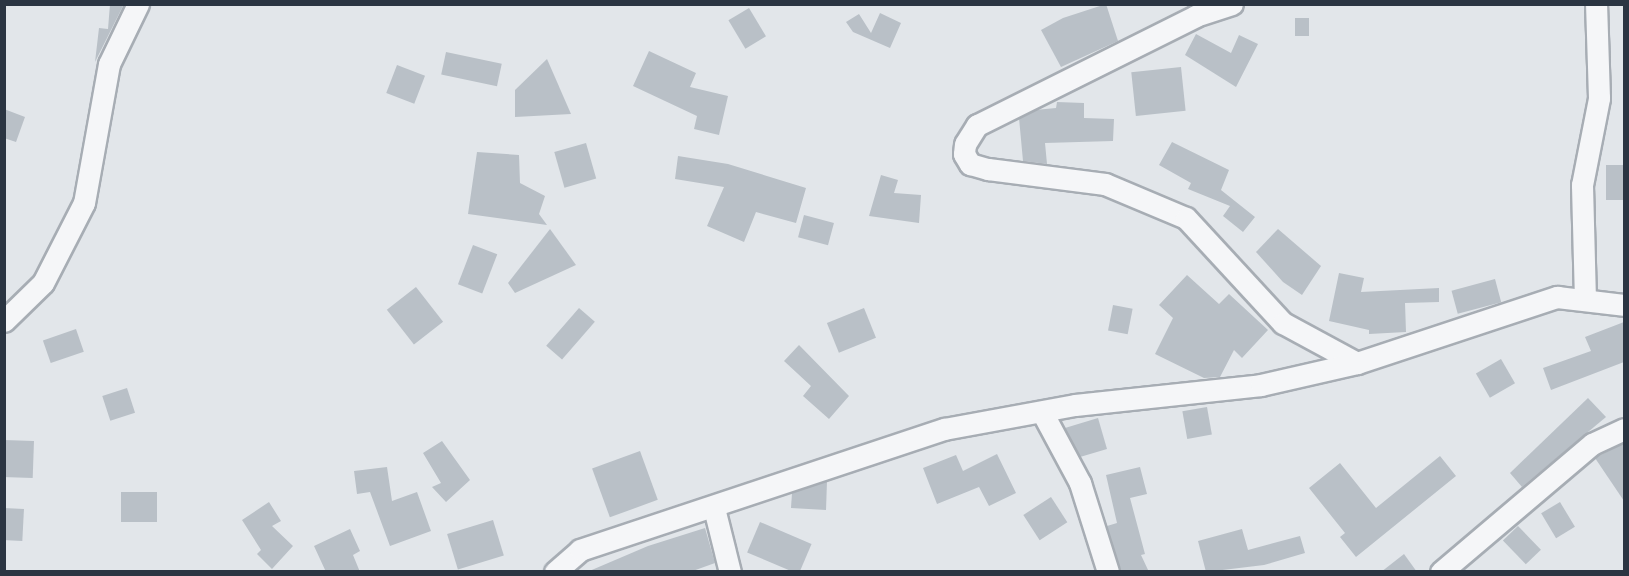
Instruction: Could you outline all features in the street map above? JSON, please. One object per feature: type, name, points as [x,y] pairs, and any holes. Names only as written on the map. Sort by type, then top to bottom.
[{"type":"street","points":[[4,321],[43,283],[84,203],[108,64],[138,4]]},
{"type":"street","points":[[1232,4],[1196,16],[977,125],[965,144],[964,154],[970,164],[988,169],[1105,184],[1186,218],[1282,323],[1357,363]]},
{"type":"street","points":[[1585,300],[1582,185],[1599,98],[1596,4]]},
{"type":"street","points":[[555,572],[580,550],[714,508],[944,429],[1042,412],[1261,385],[1357,363],[1557,297],[1624,305]]},
{"type":"street","points":[[1042,412],[1080,483],[1108,572]]},
{"type":"street","points":[[1441,572],[1592,444],[1624,429]]},
{"type":"street","points":[[714,508],[730,572]]},
{"type":"building","points":[[110,4],[124,4],[95,62],[99,28],[108,29]]},
{"type":"building","points":[[1106,4],[1118,41],[1061,67],[1041,30],[1063,18]]},
{"type":"building","points":[[749,8],[766,36],[745,49],[728,20]]},
{"type":"building","points":[[880,13],[901,23],[890,48],[853,32],[846,22],[859,14],[871,33]]},
{"type":"building","points":[[1295,18],[1309,18],[1309,36],[1295,36]]},
{"type":"building","points":[[1196,34],[1231,53],[1239,35],[1258,44],[1236,87],[1185,55]]},
{"type":"building","points":[[649,51],[696,73],[690,87],[728,96],[719,135],[694,129],[697,116],[633,86]]},
{"type":"building","points":[[446,52],[502,64],[497,86],[441,74]]},
{"type":"building","points":[[547,59],[571,114],[515,117],[515,90]]},
{"type":"building","points":[[397,65],[425,76],[414,104],[386,93]]},
{"type":"building","points":[[1181,67],[1186,111],[1136,116],[1131,72]]},
{"type":"building","points":[[1057,102],[1084,103],[1084,118],[1114,119],[1113,141],[1045,143],[1047,164],[1023,161],[1019,118],[1035,110],[1056,108]]},
{"type":"building","points":[[4,109],[25,117],[16,142],[4,138]]},
{"type":"building","points":[[1172,142],[1229,170],[1221,190],[1255,217],[1243,232],[1223,216],[1230,206],[1188,189],[1191,183],[1159,165]]},
{"type":"building","points":[[586,143],[596,179],[564,188],[554,152]]},
{"type":"building","points":[[477,152],[519,155],[520,183],[545,196],[539,214],[547,225],[468,214]]},
{"type":"building","points":[[678,156],[728,164],[806,188],[796,223],[756,212],[744,242],[707,226],[724,187],[675,179]]},
{"type":"building","points":[[1606,165],[1624,165],[1624,200],[1606,200]]},
{"type":"building","points":[[881,175],[898,180],[894,193],[921,195],[919,223],[869,216]]},
{"type":"building","points":[[804,215],[834,223],[828,245],[798,237]]},
{"type":"building","points":[[550,229],[576,265],[515,293],[508,283]]},
{"type":"building","points":[[1278,229],[1321,266],[1302,295],[1283,282],[1256,252]]},
{"type":"building","points":[[473,245],[497,254],[482,294],[458,284]]},
{"type":"building","points":[[1339,273],[1364,278],[1361,292],[1439,288],[1439,302],[1405,303],[1406,332],[1369,334],[1369,330],[1329,321]]},
{"type":"building","points":[[1187,275],[1219,304],[1229,294],[1268,330],[1242,358],[1234,350],[1220,377],[1204,378],[1155,354],[1173,318],[1159,305]]},
{"type":"building","points":[[1495,279],[1501,302],[1458,314],[1452,291]]},
{"type":"building","points":[[416,287],[443,322],[414,344],[387,310]]},
{"type":"building","points":[[1113,305],[1133,309],[1128,334],[1108,331]]},
{"type":"building","points":[[579,308],[595,322],[562,360],[546,346]]},
{"type":"building","points":[[864,308],[876,338],[839,353],[827,323]]},
{"type":"building","points":[[1624,322],[1624,362],[1551,390],[1543,368],[1591,351],[1585,337]]},
{"type":"building","points":[[76,329],[84,352],[51,363],[43,340]]},
{"type":"building","points":[[799,345],[849,396],[829,419],[803,396],[811,386],[784,361]]},
{"type":"building","points":[[1501,359],[1515,383],[1490,398],[1476,374]]},
{"type":"building","points":[[127,388],[135,413],[110,421],[102,396]]},
{"type":"building","points":[[1588,398],[1606,417],[1522,487],[1510,473]]},
{"type":"building","points":[[1207,407],[1212,435],[1187,439],[1182,411]]},
{"type":"building","points":[[1098,418],[1107,449],[1080,457],[1065,428]]},
{"type":"building","points":[[4,440],[34,441],[33,478],[4,477]]},
{"type":"building","points":[[442,441],[470,480],[446,502],[432,487],[441,483],[423,453]]},
{"type":"building","points":[[1624,443],[1624,501],[1595,458]]},
{"type":"building","points":[[640,451],[658,500],[610,517],[592,468]]},
{"type":"building","points":[[997,454],[1016,493],[989,506],[979,487],[937,504],[923,468],[956,455],[963,471]]},
{"type":"building","points":[[1440,456],[1456,476],[1356,557],[1340,537],[1345,533],[1309,488],[1340,463],[1376,508]]},
{"type":"building","points":[[387,467],[392,501],[417,492],[431,531],[390,546],[370,492],[357,494],[354,471]]},
{"type":"building","points":[[1140,467],[1147,494],[1130,498],[1145,554],[1141,555],[1149,572],[1120,572],[1107,526],[1117,523],[1106,475]]},
{"type":"building","points":[[827,481],[826,510],[791,508],[792,493]]},
{"type":"building","points":[[121,492],[157,492],[157,522],[121,522]]},
{"type":"building","points":[[1051,497],[1067,522],[1040,540],[1023,515]]},
{"type":"building","points":[[269,502],[281,521],[272,526],[293,546],[272,569],[257,554],[261,550],[242,520]]},
{"type":"building","points":[[1560,502],[1575,527],[1556,538],[1541,513]]},
{"type":"building","points":[[4,508],[24,509],[22,541],[4,540]]},
{"type":"building","points":[[493,520],[504,555],[458,569],[447,534]]},
{"type":"building","points":[[760,522],[812,544],[800,572],[793,572],[747,552]]},
{"type":"building","points":[[1518,526],[1541,550],[1526,564],[1503,541]]},
{"type":"building","points":[[705,528],[715,563],[690,572],[587,572],[648,546]]},
{"type":"building","points":[[350,529],[360,551],[353,555],[360,572],[326,572],[314,546]]},
{"type":"building","points":[[1242,529],[1248,550],[1300,536],[1305,553],[1264,565],[1206,572],[1198,541]]},
{"type":"building","points":[[1404,554],[1417,572],[1381,572]]}]
